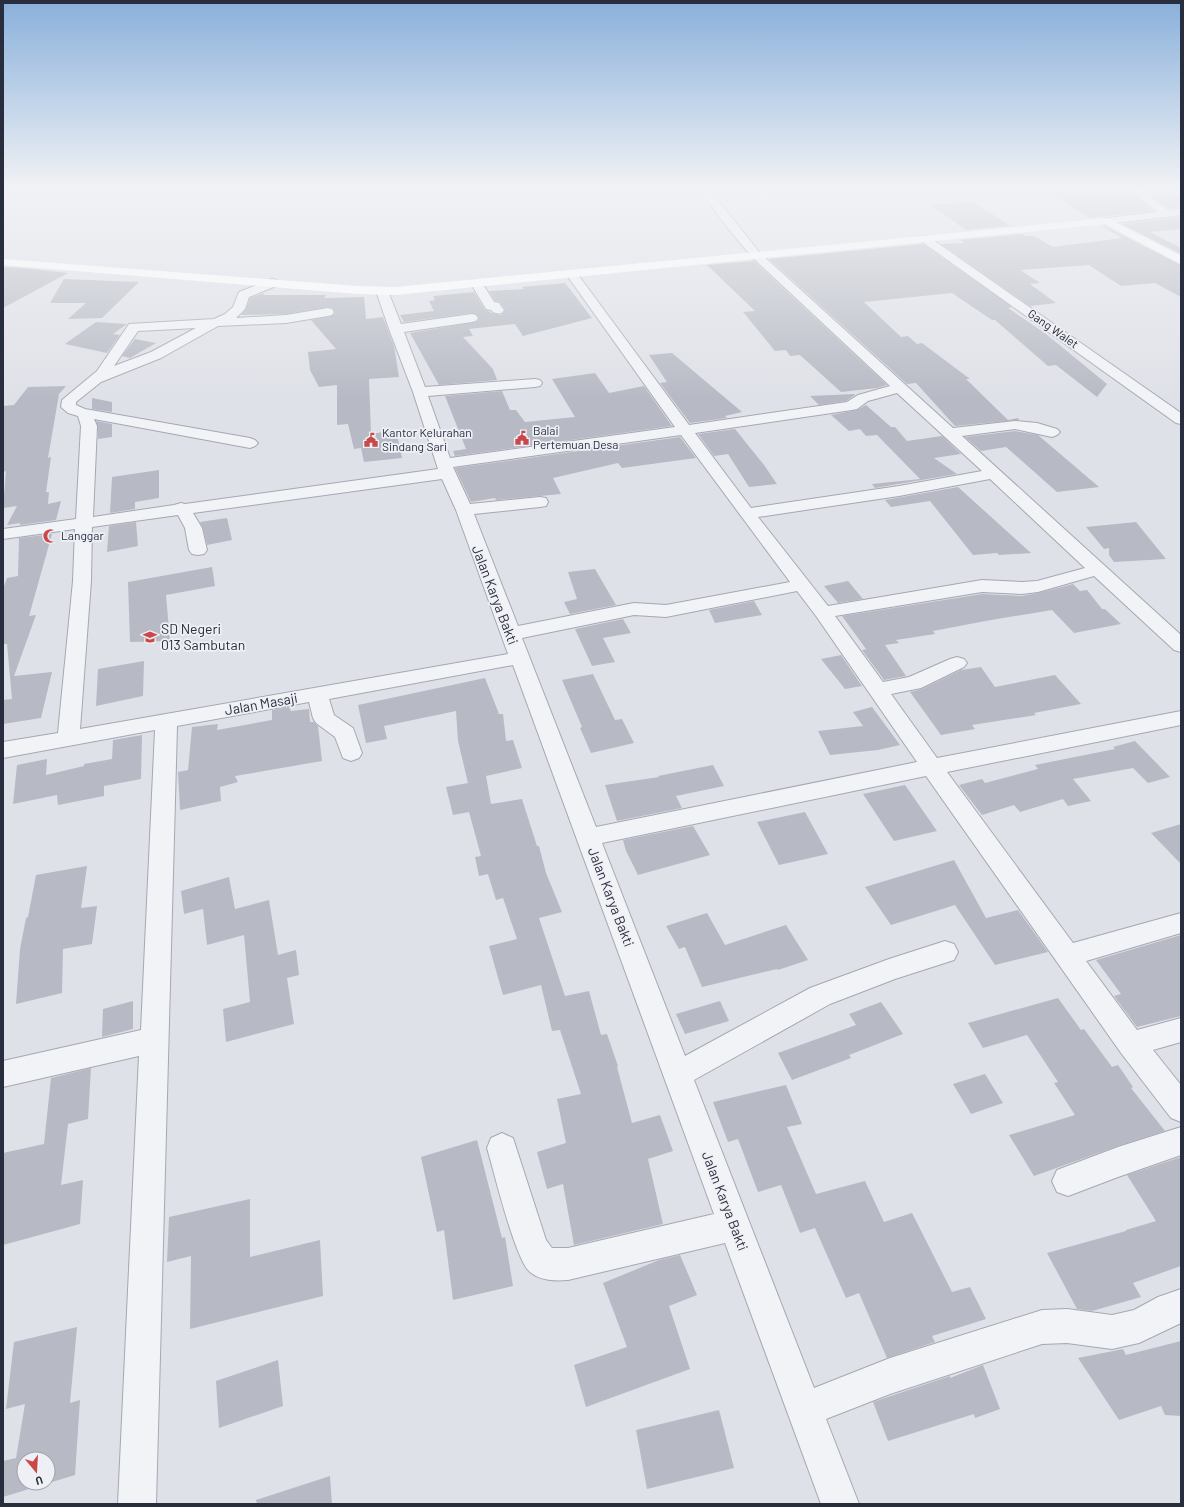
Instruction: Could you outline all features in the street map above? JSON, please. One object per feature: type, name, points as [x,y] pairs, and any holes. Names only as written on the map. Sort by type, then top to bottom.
[{"type":"main road","points":[[5,264],[382,291],[477,284],[724,258]]},
{"type":"street","points":[[760,258],[1181,646]]},
{"type":"street","name":"Gang Walet","points":[[952,258],[1181,420]]},
{"type":"street","points":[[572,274],[634,362],[747,514],[823,612],[1067,956],[1181,1108]]},
{"type":"street","points":[[250,443],[84,413],[68,407],[69,400],[98,378],[156,355],[229,317],[239,309],[243,295],[272,283]]},
{"type":"street","points":[[477,284],[490,306],[495,306],[498,310]]},
{"type":"street","name":"Jalan Karya Bakti","points":[[382,291],[395,329],[420,392],[446,468],[464,510],[519,658],[589,837],[840,1504]]},
{"type":"street","points":[[98,378],[134,327],[286,319],[328,312]]},
{"type":"street","points":[[395,329],[472,318]]},
{"type":"street","points":[[420,392],[535,383]]},
{"type":"street","points":[[3,534],[446,468],[686,430],[836,409],[852,406],[863,398],[900,388]]},
{"type":"street","points":[[68,738],[82,581],[89,426],[87,417],[84,413]]},
{"type":"street","points":[[948,433],[1015,425],[1052,432]]},
{"type":"street","points":[[747,514],[900,491],[993,474]]},
{"type":"street","points":[[464,510],[540,502]]},
{"type":"street","points":[[181,508],[193,523],[198,550]]},
{"type":"street","points":[[823,612],[982,586],[1022,588],[1038,586],[1097,570]]},
{"type":"street","points":[[510,634],[634,608],[666,611],[802,585]]},
{"type":"street","name":"Jalan Masaji","points":[[3,750],[519,658]]},
{"type":"street","points":[[877,690],[914,683],[957,663]]},
{"type":"street","points":[[317,694],[324,718],[345,733],[351,753]]},
{"type":"street","points":[[589,837],[1181,718]]},
{"type":"street","points":[[137,1504],[166,721]]},
{"type":"street","points":[[1067,956],[1181,923]]},
{"type":"street","points":[[678,1074],[820,996],[889,970],[945,952]]},
{"type":"street","points":[[1132,1044],[1181,1030]]},
{"type":"street","points":[[3,1074],[154,1040]]},
{"type":"street","points":[[1068,1181],[1118,1162],[1181,1141]]},
{"type":"street","points":[[502,1148],[531,1244],[537,1257],[549,1265],[568,1264],[734,1225]]},
{"type":"street","points":[[804,1410],[890,1376],[1042,1327],[1067,1326],[1112,1332],[1139,1326],[1170,1309],[1181,1306]]},
{"type":"building","points":[[943,258],[1012,307],[1008,308],[1046,334],[1107,384],[1097,397],[1056,365],[1048,366],[995,320],[992,320],[952,293],[864,302],[901,337],[908,336],[917,344],[922,343],[970,379],[966,379],[1008,420],[1018,418],[1019,420],[955,426],[916,383],[907,384],[769,259]]},
{"type":"building","points":[[962,258],[1168,258],[1181,265],[1181,297],[1155,283],[1121,286],[1089,265],[1020,270],[1040,283],[1030,284],[1056,303],[1030,306]]},
{"type":"building","points":[[754,261],[887,385],[877,388],[841,392],[800,355],[790,356],[786,350],[775,351],[743,312],[755,311],[707,265]]},
{"type":"building","points":[[3,267],[23,268],[68,273],[3,308]]},
{"type":"building","points":[[64,279],[139,282],[102,318],[68,319],[86,303],[50,303]]},
{"type":"building","points":[[565,283],[592,318],[523,336],[515,324],[469,329],[473,336],[463,337],[493,369],[497,380],[439,385],[410,333],[476,322],[479,319],[476,314],[472,313],[404,322],[400,315],[434,311],[429,301],[435,300],[433,296],[474,292],[485,310],[501,315],[505,309],[500,302],[495,301],[489,291],[524,289],[522,287]]},
{"type":"building","points":[[264,293],[263,295],[326,295],[324,298],[364,297],[366,319],[383,317],[394,346],[399,377],[369,379],[371,434],[396,430],[402,458],[364,462],[361,448],[354,449],[348,424],[337,425],[337,385],[319,387],[310,370],[308,352],[336,349],[311,320],[332,316],[335,313],[333,308],[328,307],[286,314],[241,315],[246,309],[250,298]]},
{"type":"building","points":[[96,322],[127,324],[113,334],[120,335],[107,353],[65,344]]},
{"type":"building","points":[[135,339],[156,343],[130,358],[122,356]]},
{"type":"building","points":[[672,353],[742,412],[725,416],[727,418],[690,423],[660,383],[667,382],[649,355]]},
{"type":"building","points":[[595,373],[609,393],[644,386],[672,426],[455,456],[453,451],[466,449],[445,396],[502,391],[510,410],[516,410],[525,422],[575,417],[552,379]]},
{"type":"building","points":[[66,386],[59,394],[48,458],[51,457],[46,492],[49,492],[48,504],[61,501],[56,520],[20,525],[20,523],[7,525],[17,506],[3,508],[6,471],[3,472],[3,406],[14,405],[28,387]]},
{"type":"building","points":[[855,395],[846,401],[819,405],[810,396]]},
{"type":"building","points":[[92,398],[112,402],[112,412],[92,409]]},
{"type":"building","points":[[866,405],[891,427],[895,427],[907,441],[942,436],[961,454],[934,458],[957,474],[875,488],[872,484],[920,479],[877,435],[866,436],[860,429],[849,431],[831,415],[857,410]]},
{"type":"building","points":[[96,421],[112,424],[112,437],[98,439],[98,426]]},
{"type":"building","points":[[735,429],[777,484],[749,487],[728,454],[714,456],[698,434]]},
{"type":"building","points":[[1015,431],[1038,435],[1099,487],[1057,492],[1006,447],[981,451],[965,437]]},
{"type":"building","points":[[680,437],[696,458],[622,468],[618,463],[553,478],[561,494],[496,500],[495,498],[471,502],[455,468]]},
{"type":"building","points":[[159,470],[159,498],[135,502],[135,509],[110,513],[112,477]]},
{"type":"building","points":[[958,487],[1031,553],[973,555],[930,501],[891,507],[885,500]]},
{"type":"building","points":[[227,518],[232,540],[207,545],[200,522]]},
{"type":"building","points":[[136,522],[138,546],[107,552],[109,526]]},
{"type":"building","points":[[1136,522],[1166,559],[1114,562],[1109,555],[1109,548],[1104,549],[1086,527]]},
{"type":"building","points":[[52,534],[29,616],[36,615],[14,676],[52,672],[41,718],[3,724],[3,700],[12,699],[7,644],[3,644],[3,589],[7,578],[18,576],[19,538]]},
{"type":"building","points":[[212,567],[215,586],[166,595],[170,641],[130,642],[128,582]]},
{"type":"building","points":[[595,569],[616,605],[570,614],[564,602],[577,599],[568,572]]},
{"type":"building","points":[[848,581],[863,599],[838,603],[824,586]]},
{"type":"building","points":[[1073,584],[1080,591],[1087,590],[1102,609],[1105,609],[1121,624],[1074,633],[1052,610],[933,631],[935,634],[896,640],[899,643],[885,645],[906,676],[884,680],[862,650],[868,649],[866,649],[842,616],[982,594],[1022,596]]},
{"type":"building","points":[[754,601],[762,615],[715,623],[709,610]]},
{"type":"building","points":[[623,619],[631,633],[603,638],[615,662],[592,666],[575,629]]},
{"type":"building","points":[[841,655],[862,686],[845,689],[821,659]]},
{"type":"building","points":[[144,661],[143,696],[96,706],[98,669]]},
{"type":"building","points":[[981,667],[995,687],[1055,675],[1081,704],[1034,713],[1036,715],[972,725],[975,729],[941,735],[910,692],[922,689],[961,670]]},
{"type":"building","points":[[593,674],[615,720],[622,719],[634,743],[591,753],[580,728],[582,727],[562,680]]},
{"type":"building","points":[[485,678],[499,714],[503,714],[506,741],[513,740],[522,768],[486,776],[491,804],[522,799],[537,846],[539,846],[546,873],[562,912],[539,918],[565,996],[589,991],[601,1035],[607,1034],[618,1066],[617,1067],[632,1123],[660,1115],[673,1151],[648,1159],[663,1224],[574,1245],[563,1184],[547,1189],[537,1152],[566,1143],[557,1099],[581,1094],[560,1030],[552,1031],[541,985],[503,995],[489,946],[517,939],[503,898],[496,900],[488,874],[479,876],[475,857],[481,856],[469,812],[453,815],[446,787],[468,783],[458,741],[456,711],[384,726],[387,739],[366,743],[358,705]]},
{"type":"building","points":[[289,707],[291,711],[309,709],[310,722],[314,722],[318,726],[322,761],[235,776],[238,782],[220,787],[221,801],[180,810],[178,772],[188,770],[192,727],[218,724],[217,730],[272,720],[272,710]]},
{"type":"building","points":[[872,707],[900,745],[878,750],[830,755],[818,731],[863,726],[853,712]]},
{"type":"building","points":[[142,735],[141,779],[104,786],[104,796],[58,805],[57,795],[13,804],[17,765],[47,759],[46,775],[84,766],[84,764],[112,759],[113,740]]},
{"type":"building","points":[[1135,741],[1170,777],[1148,783],[1133,768],[1073,779],[1091,801],[1068,806],[1063,799],[1020,812],[1014,805],[982,815],[959,785],[982,779],[985,783],[1038,769],[1035,765],[1115,749],[1113,747]]},
{"type":"building","points":[[713,765],[724,786],[676,796],[682,808],[617,821],[605,785],[659,777],[658,776]]},
{"type":"building","points":[[905,785],[937,831],[894,841],[863,794]]},
{"type":"building","points":[[805,812],[828,854],[779,865],[757,822]]},
{"type":"building","points":[[1181,824],[1181,864],[1151,833]]},
{"type":"building","points":[[693,826],[710,855],[638,875],[626,851],[623,840]]},
{"type":"building","points":[[954,860],[986,918],[1018,910],[1048,952],[995,965],[955,905],[891,925],[865,887]]},
{"type":"building","points":[[87,866],[81,908],[97,906],[92,944],[63,949],[62,993],[16,1004],[20,949],[36,875]]},
{"type":"building","points":[[229,877],[235,909],[269,900],[278,955],[296,950],[299,975],[287,978],[294,1024],[226,1042],[223,1009],[250,1002],[244,935],[207,945],[203,909],[184,914],[181,891]]},
{"type":"building","points":[[707,913],[725,945],[786,925],[808,960],[778,970],[702,987],[685,947],[679,949],[666,926]]},
{"type":"building","points":[[1181,935],[1181,1016],[1137,1027],[1114,996],[1121,994],[1096,960]]},
{"type":"building","points":[[1058,998],[1081,1030],[1084,1029],[1112,1067],[1118,1065],[1133,1087],[1131,1088],[1165,1131],[1034,1176],[1009,1135],[1075,1115],[1054,1083],[1058,1082],[1027,1035],[983,1048],[968,1023]]},
{"type":"building","points":[[133,1001],[133,1029],[102,1037],[103,1009]]},
{"type":"building","points":[[720,1001],[729,1021],[685,1034],[676,1014]]},
{"type":"building","points":[[881,1002],[903,1034],[849,1055],[851,1058],[792,1080],[778,1053],[856,1025],[849,1014]]},
{"type":"building","points":[[91,1068],[88,1119],[68,1124],[61,1185],[83,1180],[80,1224],[3,1245],[3,1153],[44,1144],[51,1078]]},
{"type":"building","points":[[985,1074],[1003,1103],[971,1114],[953,1084]]},
{"type":"building","points":[[786,1085],[802,1124],[787,1127],[816,1194],[865,1181],[884,1222],[912,1213],[952,1292],[970,1287],[986,1319],[932,1336],[935,1342],[887,1358],[859,1293],[846,1298],[815,1228],[800,1233],[781,1185],[758,1192],[738,1139],[728,1142],[713,1102]]},
{"type":"building","points":[[477,1140],[502,1238],[505,1237],[513,1286],[453,1300],[444,1230],[437,1232],[421,1157]]},
{"type":"building","points":[[1181,1157],[1181,1266],[1133,1283],[1141,1297],[1092,1311],[1077,1309],[1047,1253],[1156,1221],[1127,1175]]},
{"type":"building","points":[[250,1199],[250,1257],[320,1240],[323,1296],[190,1329],[191,1256],[167,1262],[169,1217]]},
{"type":"building","points":[[680,1255],[697,1295],[669,1306],[690,1369],[586,1407],[574,1365],[627,1347],[603,1283],[659,1260]]},
{"type":"building","points":[[77,1327],[70,1403],[80,1400],[75,1475],[56,1481],[56,1451],[17,1451],[25,1404],[6,1409],[14,1342]]},
{"type":"building","points":[[1181,1341],[1181,1416],[1165,1415],[1161,1406],[1119,1420],[1078,1358],[1123,1349],[1126,1355]]},
{"type":"building","points":[[278,1360],[283,1406],[219,1428],[216,1381]]},
{"type":"building","points":[[983,1365],[1000,1409],[975,1418],[974,1414],[888,1441],[873,1402],[950,1376],[950,1378]]},
{"type":"building","points":[[719,1410],[734,1468],[647,1489],[636,1430]]},
{"type":"building","points":[[16,1458],[16,1491],[23,1491],[3,1497],[3,1461]]},
{"type":"building","points":[[330,1476],[332,1504],[257,1504],[256,1500]]},
{"type":"place","name":"Balai Pertemuan Desa","points":[[522,438]]},
{"type":"place","name":"Kantor Kelurahan Sindang Sari","points":[[371,440]]},
{"type":"place","name":"Langgar","points":[[50,536]]},
{"type":"place","name":"SD Negeri 013 Sambutan","points":[[150,637]]}]
